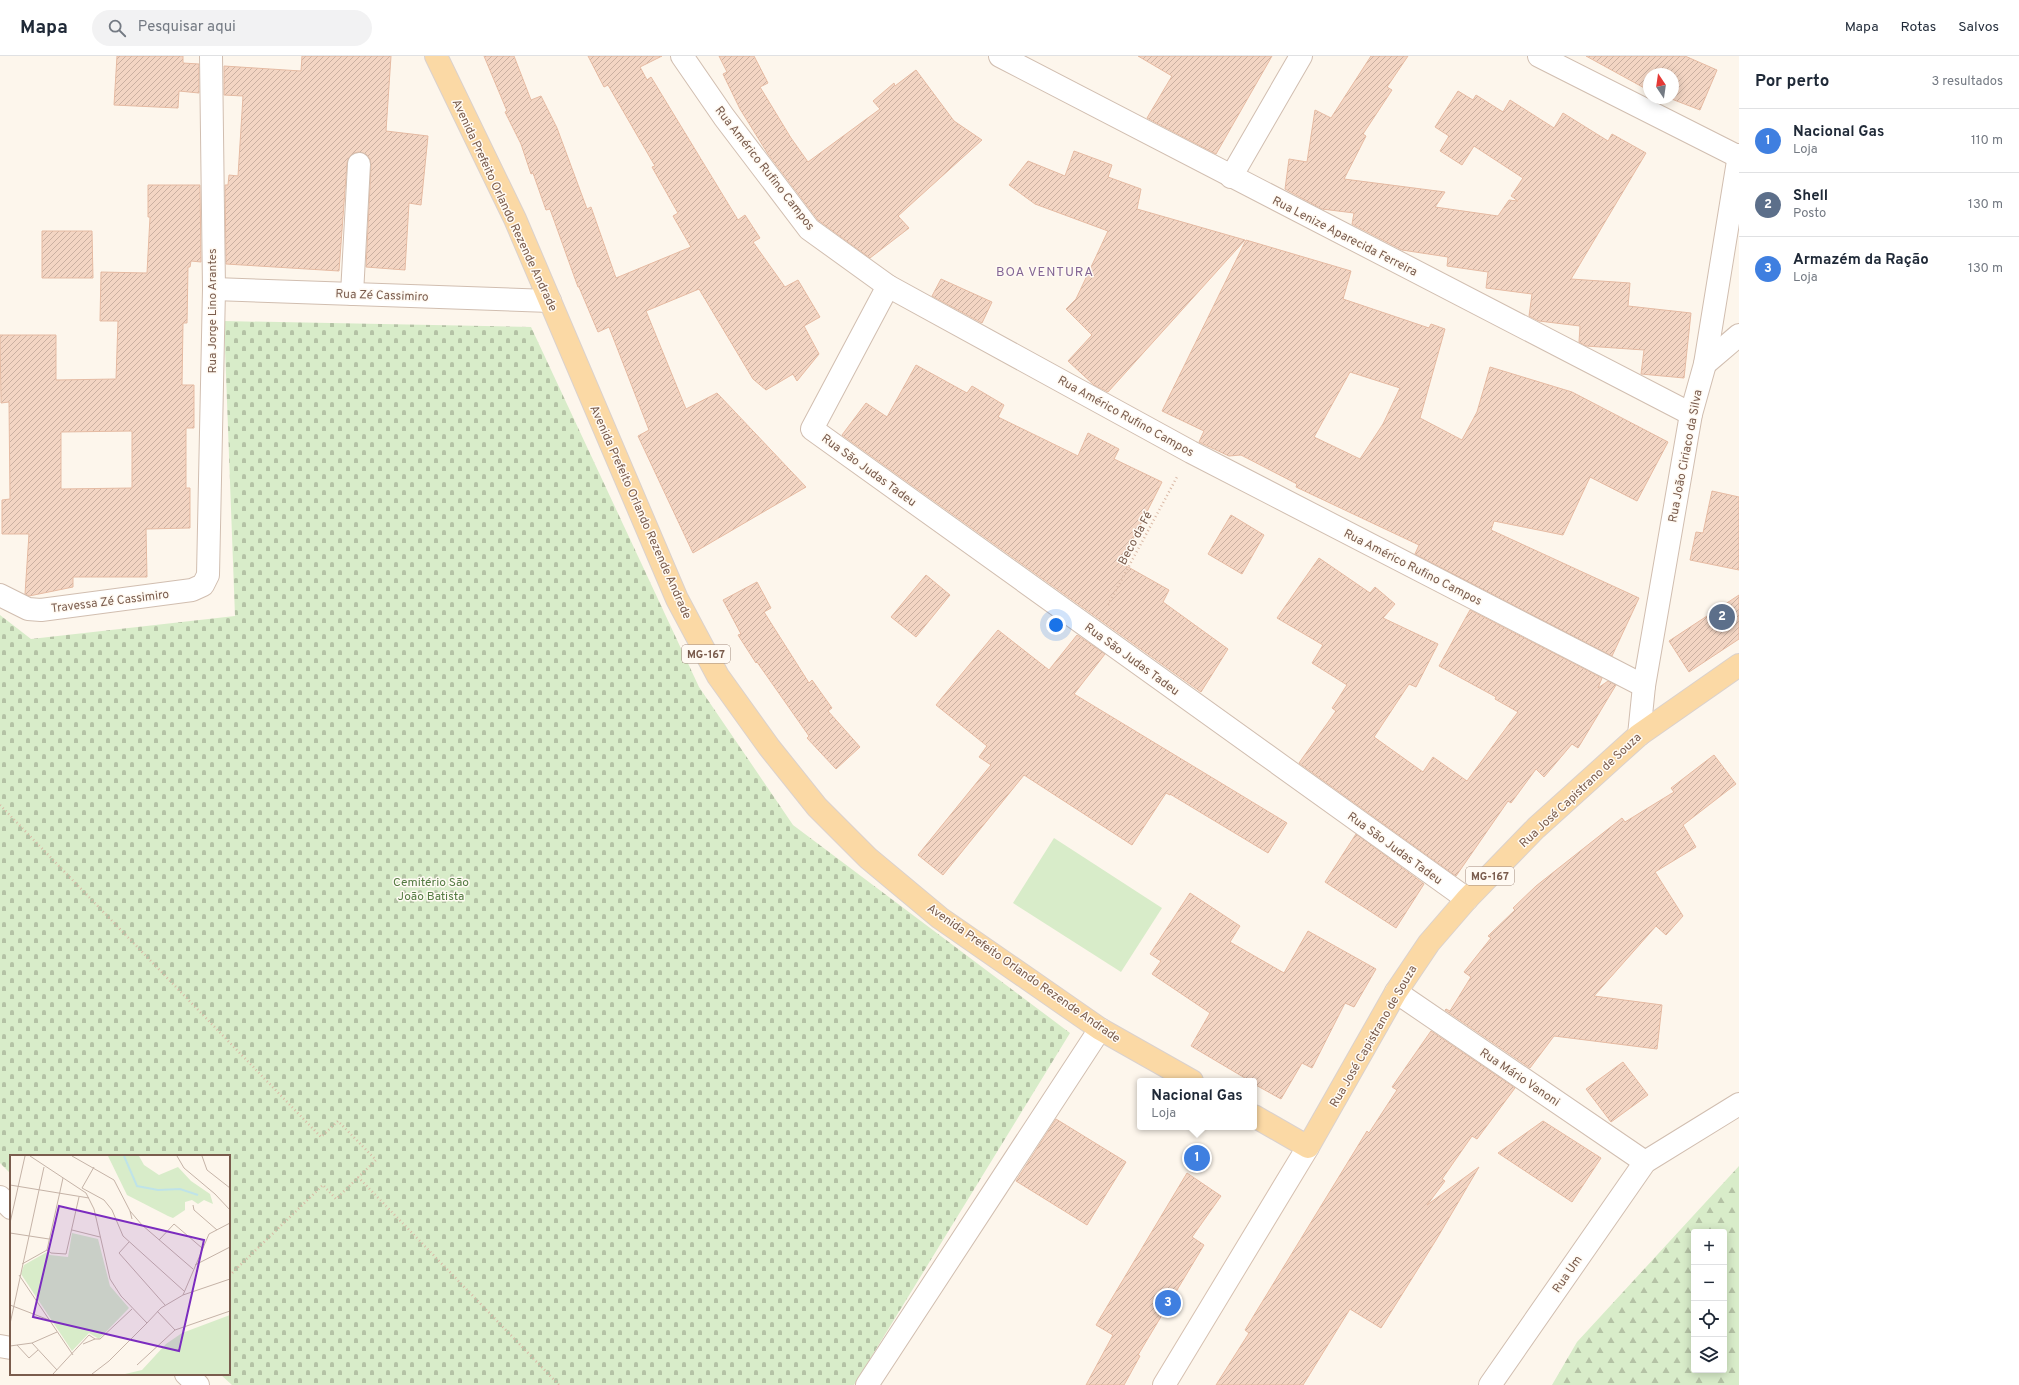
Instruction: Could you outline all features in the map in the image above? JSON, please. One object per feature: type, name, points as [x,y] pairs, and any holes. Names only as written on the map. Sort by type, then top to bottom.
[{"type":"main road","name":"Avenida Prefeito Orlando Rezende Andrade","points":[[436,56],[515,219],[677,599],[718,676],[769,747],[817,807],[868,858],[940,918],[1100,1029],[1187,1078]]},
{"type":"main road","name":"Rua José Capistrano de Souza","points":[[1308,1147],[1396,992],[1429,944],[1467,899],[1536,828],[1638,735],[1739,665]]},
{"type":"main road","points":[[1257,1118],[1308,1147]]},
{"type":"street","name":"Rua Jorge Lino Arantes","points":[[208,566],[214,289],[211,56]]},
{"type":"street","name":"Rua Américo Rufino Campos","points":[[682,56],[724,117],[809,229],[888,286],[1191,452],[1644,686]]},
{"type":"street","name":"Rua Lenize Aparecida Ferreira","points":[[1000,56],[1691,414]]},
{"type":"street","points":[[1231,177],[1301,56]]},
{"type":"street","points":[[1539,56],[1739,156]]},
{"type":"street","name":"Rua João Ciriaco da Silva","points":[[1638,735],[1644,686],[1691,414],[1705,364],[1739,156]]},
{"type":"street","points":[[352,294],[360,164]]},
{"type":"street","name":"Rua São Judas Tadeu","points":[[888,286],[812,429],[1467,899]]},
{"type":"street","name":"Rua Zé Cassimiro","points":[[214,289],[550,301]]},
{"type":"street","points":[[1705,364],[1739,335]]},
{"type":"street","name":"Travessa Zé Cassimiro","points":[[0,596],[28,609],[41,610],[192,590],[203,585],[208,575],[208,566]]},
{"type":"street","name":"Rua Mário Vanoni","points":[[1396,992],[1645,1162]]},
{"type":"street","points":[[866,1385],[1100,1029]]},
{"type":"street","points":[[1645,1162],[1739,1104]]},
{"type":"street","name":"Rua José Capistrano de Souza","points":[[1164,1385],[1308,1147]]},
{"type":"street","name":"Rua Um","points":[[1490,1385],[1645,1162]]},
{"type":"street","points":[[0,1197],[10,1207]]},
{"type":"street","points":[[0,1346],[10,1348]]},
{"type":"street","points":[[187,1375],[198,1385]]},
{"type":"path","name":"Beco da Fé","points":[[1094,632],[1191,452]]},
{"type":"path","points":[[0,805],[321,1137],[338,1121],[376,1160],[336,1199],[323,1185],[230,1275]]},
{"type":"path","points":[[358,1177],[559,1385]]},
{"type":"green space","name":"Cemitério São João Batista","points":[[224,321],[531,327],[699,687],[793,825],[1070,1033],[854,1385],[232,1385],[221,1375],[230,1375],[230,1155],[10,1155],[10,1173],[0,1163],[0,615],[31,639],[235,616]]},
{"type":"green space","points":[[1054,838],[1162,908],[1121,972],[1013,903]]},
{"type":"green space","points":[[1739,1166],[1739,1385],[1552,1385],[1577,1342]]},
{"type":"building","points":[[117,56],[183,56],[183,63],[199,64],[199,93],[179,91],[178,108],[114,105]]},
{"type":"building","points":[[302,56],[391,56],[386,131],[428,136],[421,205],[409,203],[405,270],[366,267],[371,165],[370,159],[366,154],[359,152],[354,153],[349,157],[347,163],[339,271],[226,264],[225,185],[228,185],[229,175],[238,176],[243,96],[224,95],[224,66],[301,71]]},
{"type":"building","points":[[484,56],[514,56],[531,100],[541,96],[557,128],[587,209],[591,207],[616,278],[691,247],[673,216],[678,213],[652,167],[655,166],[608,85],[604,87],[588,56],[662,56],[640,67],[647,80],[651,77],[738,220],[745,215],[760,238],[753,242],[785,287],[798,280],[820,317],[804,326],[819,354],[797,381],[793,374],[766,390],[753,379],[699,289],[646,311],[686,409],[717,393],[806,487],[693,553],[638,436],[649,430],[609,327],[598,332],[578,287],[550,209],[546,210],[533,173],[531,174],[521,144],[505,112],[507,111]]},
{"type":"building","points":[[719,56],[754,56],[768,83],[760,87],[791,138],[808,162],[880,109],[873,101],[894,83],[895,86],[916,70],[954,121],[982,140],[898,216],[909,228],[870,258],[818,220],[768,154],[740,109],[723,74],[727,72]]},
{"type":"building","points":[[1138,56],[1272,56],[1216,154],[1147,118],[1172,76]]},
{"type":"building","points":[[1371,56],[1408,56],[1387,87],[1392,90],[1363,134],[1366,136],[1344,179],[1445,192],[1435,207],[1498,216],[1509,200],[1518,201],[1511,196],[1523,178],[1474,146],[1462,165],[1440,151],[1449,136],[1435,127],[1458,91],[1473,100],[1476,95],[1503,112],[1510,100],[1554,128],[1563,113],[1608,141],[1612,134],[1646,153],[1571,279],[1630,283],[1628,306],[1691,313],[1684,378],[1641,374],[1644,350],[1586,346],[1579,342],[1580,326],[1539,321],[1529,316],[1532,294],[1486,288],[1488,272],[1447,266],[1448,257],[1402,250],[1352,224],[1354,213],[1322,209],[1285,189],[1289,159],[1307,162],[1315,110],[1331,118]]},
{"type":"building","points":[[1586,56],[1685,56],[1717,70],[1700,110],[1679,102],[1679,68],[1643,68],[1643,87]]},
{"type":"building","points":[[1074,151],[1112,165],[1108,177],[1141,189],[1137,209],[1245,240],[1108,392],[1094,385],[1068,361],[1092,335],[1066,309],[1076,299],[1108,231],[1035,204],[1009,185],[1028,161],[1065,176]]},
{"type":"building","points":[[148,185],[200,185],[201,262],[191,261],[190,267],[188,267],[187,323],[183,323],[182,385],[194,385],[194,428],[186,428],[186,488],[190,488],[190,528],[146,529],[147,577],[73,577],[73,587],[29,596],[25,594],[29,534],[2,534],[2,500],[10,499],[9,402],[1,403],[0,335],[56,335],[56,380],[116,379],[118,321],[100,321],[101,272],[147,273],[150,217],[148,217]],"holes":[[[132,431],[132,488],[61,489],[61,432]]]},
{"type":"building","points":[[42,231],[92,231],[93,278],[42,278]]},
{"type":"building","points":[[1246,240],[1351,271],[1343,299],[1429,328],[1431,324],[1445,329],[1420,418],[1462,440],[1477,412],[1490,367],[1572,392],[1668,442],[1637,501],[1590,477],[1563,535],[1494,521],[1491,530],[1639,598],[1612,656],[1415,554],[1419,545],[1296,487],[1297,484],[1241,455],[1229,456],[1199,442],[1204,431],[1162,411]],"holes":[[[1350,372],[1400,388],[1383,424],[1360,459],[1314,437]]]},
{"type":"building","points":[[941,279],[992,302],[982,323],[932,296]]},
{"type":"building","points":[[916,365],[967,393],[972,386],[1004,405],[998,417],[1078,456],[1088,433],[1119,449],[1114,459],[1162,482],[1121,563],[1169,590],[1163,602],[1228,649],[1201,692],[842,435],[866,403],[887,417]]},
{"type":"building","points":[[1712,491],[1739,497],[1739,570],[1690,560],[1696,532],[1703,533]]},
{"type":"building","points":[[1231,515],[1264,535],[1242,574],[1208,554]]},
{"type":"building","points":[[1319,558],[1370,593],[1375,587],[1395,604],[1383,618],[1438,644],[1416,687],[1409,684],[1374,737],[1423,772],[1433,757],[1467,781],[1518,712],[1495,699],[1496,697],[1439,666],[1470,610],[1602,678],[1598,688],[1608,681],[1616,685],[1578,748],[1572,744],[1544,777],[1536,769],[1511,803],[1508,801],[1456,876],[1299,763],[1336,711],[1332,708],[1347,685],[1312,663],[1323,645],[1277,618]]},
{"type":"building","points":[[926,575],[950,595],[916,637],[891,617]]},
{"type":"building","points":[[757,582],[771,608],[764,612],[809,683],[812,680],[832,708],[828,711],[860,747],[836,769],[807,738],[809,736],[757,662],[756,663],[738,635],[741,634],[723,600]]},
{"type":"building","points":[[1739,595],[1739,639],[1689,672],[1669,641]]},
{"type":"building","points":[[998,630],[1049,670],[1077,635],[1105,654],[1074,694],[1287,823],[1268,853],[1166,793],[1132,845],[1024,775],[943,875],[918,855],[991,765],[979,757],[987,746],[936,705]]},
{"type":"building","points":[[1714,755],[1736,784],[1683,825],[1696,847],[1655,872],[1683,916],[1666,935],[1656,926],[1594,996],[1662,1005],[1657,1049],[1554,1036],[1530,1068],[1445,1010],[1450,1011],[1471,977],[1464,972],[1491,938],[1488,936],[1515,910],[1513,908],[1536,886],[1622,818],[1625,822],[1674,792],[1671,788]]},
{"type":"building","points":[[1356,834],[1424,884],[1396,928],[1325,882]]},
{"type":"building","points":[[1190,893],[1240,926],[1230,942],[1284,973],[1308,931],[1376,969],[1354,1007],[1345,1003],[1312,1068],[1302,1063],[1281,1099],[1257,1086],[1257,1078],[1245,1078],[1191,1046],[1210,1013],[1152,974],[1161,961],[1150,954]]},
{"type":"building","points":[[1431,1031],[1515,1088],[1477,1139],[1472,1136],[1442,1179],[1445,1181],[1427,1205],[1479,1167],[1436,1240],[1381,1328],[1350,1309],[1303,1385],[1216,1385],[1249,1333],[1245,1330],[1367,1131],[1369,1133],[1397,1090],[1392,1087]]},
{"type":"building","points":[[1623,1062],[1648,1095],[1611,1122],[1586,1089]]},
{"type":"building","points":[[1056,1119],[1126,1162],[1087,1225],[1016,1181]]},
{"type":"building","points":[[1543,1121],[1601,1158],[1572,1202],[1498,1153]]},
{"type":"building","points":[[1187,1173],[1221,1196],[1192,1237],[1204,1245],[1138,1355],[1140,1356],[1124,1385],[1086,1385],[1113,1335],[1096,1325]]},
{"type":"place","name":"Shell","points":[[1722,617]]},
{"type":"place","name":"Nacional Gas","points":[[1197,1158]]},
{"type":"place","name":"Armazém da Ração","points":[[1168,1303]]},
{"type":"district","name":"BOA VENTURA","points":[[1045,271]]}]
